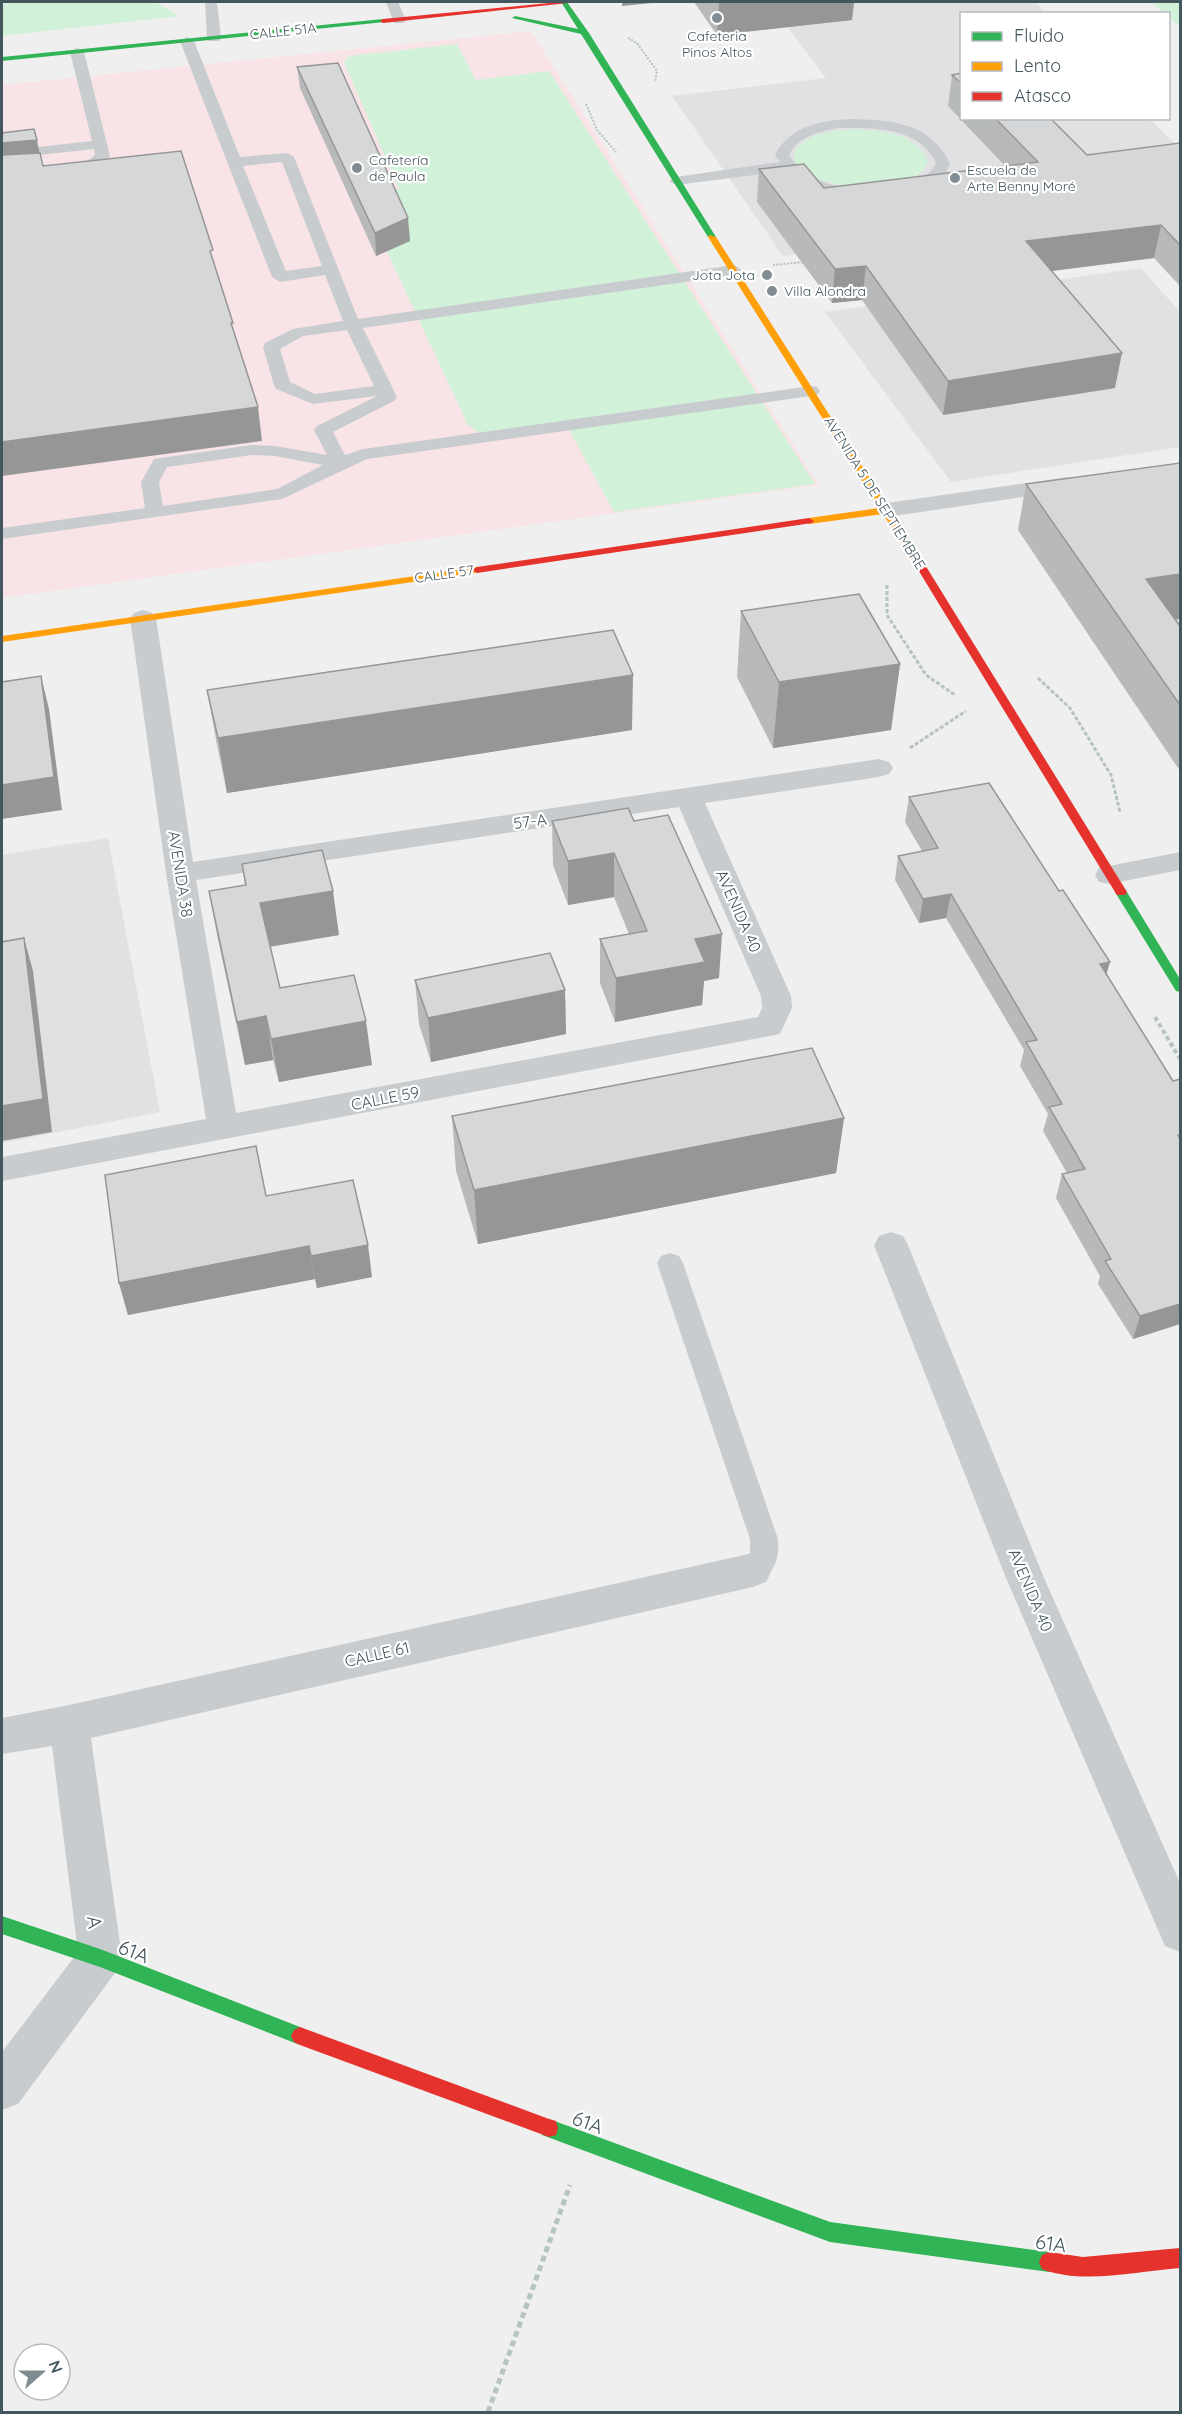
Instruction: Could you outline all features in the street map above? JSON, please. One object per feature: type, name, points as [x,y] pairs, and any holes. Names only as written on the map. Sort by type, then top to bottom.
[{"type":"main road","points":[[466,13],[500,2]]},
{"type":"main road","name":"CALLE 51A","points":[[2,59],[565,2]]},
{"type":"main road","name":"AVENIDA 5 DE SEPTIEMBRE","points":[[565,2],[676,181],[887,510],[1180,988]]},
{"type":"main road","points":[[466,13],[530,20],[585,33]]},
{"type":"main road","name":"CALLE 57","points":[[2,639],[887,510]]},
{"type":"main road","name":"61A","points":[[2,1925],[100,1958],[291,2033],[830,2232],[1083,2267],[1180,2258]]},
{"type":"street","points":[[887,510],[1088,481]]},
{"type":"street","name":"AVENIDA 38","points":[[143,618],[180,873],[223,1128]]},
{"type":"street","name":"57-A","points":[[180,873],[879,768]]},
{"type":"street","name":"AVENIDA 40","points":[[689,797],[776,996],[777,1008],[769,1026]]},
{"type":"street","points":[[1109,875],[1180,861]]},
{"type":"street","name":"CALLE 59","points":[[2,1169],[769,1026]]},
{"type":"street","name":"AVENIDA 40","points":[[891,1245],[1025,1578],[1180,1931]]},
{"type":"street","name":"CALLE 61","points":[[2,1736],[69,1724],[753,1570]]},
{"type":"street","name":"A","points":[[69,1724],[100,1958]]},
{"type":"street","points":[[2,2088],[100,1958]]},
{"type":"lane","points":[[212,2],[214,38]]},
{"type":"lane","points":[[392,2],[399,20]]},
{"type":"lane","points":[[187,41],[280,277],[331,270]]},
{"type":"lane","points":[[2,181],[74,171],[94,165],[103,156],[77,52]]},
{"type":"lane","points":[[862,123],[909,132],[927,140],[939,151],[943,164],[937,175],[922,185],[900,191],[873,194],[845,193],[819,187],[798,178],[786,166],[782,155],[786,145],[797,135],[827,126],[862,123]]},
{"type":"lane","points":[[2,155],[100,144]]},
{"type":"lane","points":[[235,162],[287,157],[352,323],[388,397],[323,430],[340,463]]},
{"type":"lane","points":[[676,181],[786,166]]},
{"type":"lane","points":[[384,390],[313,399],[282,385],[271,347],[299,332],[352,323],[734,270]]},
{"type":"lane","points":[[2,534],[282,494],[363,453],[811,391]]},
{"type":"lane","points":[[155,512],[150,482],[160,463],[252,450],[275,451],[340,463]]},
{"type":"lane","points":[[670,1263],[764,1539],[765,1557],[753,1570]]},
{"type":"path","points":[[734,270],[812,261]]},
{"type":"path","points":[[879,768],[967,711]]},
{"type":"path","points":[[488,2412],[586,2142]]},
{"type":"shaded area","name":"Escuela de Arte Benny Moré","points":[[769,2],[1035,2],[1045,12],[960,12],[960,120],[1151,120],[1180,149],[1180,208],[783,256],[672,96],[826,78]]},
{"type":"shaded area","points":[[531,31],[819,485],[2,598],[2,85]]},
{"type":"shaded area","points":[[1141,268],[1180,312],[1180,447],[951,482],[825,312]]},
{"type":"shaded area","points":[[108,838],[160,1112],[2,1143],[2,855]]},
{"type":"green space","points":[[2,2],[155,2],[179,16],[2,36]]},
{"type":"green space","points":[[1151,2],[1180,2],[1180,27],[1170,18],[1170,12],[1164,12]]},
{"type":"green space","points":[[457,44],[476,80],[549,71],[815,484],[614,512],[565,422],[481,434],[468,425],[361,196],[399,189],[344,62],[349,56]]},
{"type":"green space","points":[[855,129],[888,133],[909,140],[924,153],[928,163],[920,173],[910,179],[853,187],[821,180],[800,168],[794,160],[795,152],[808,139],[827,132]]},
{"type":"building","points":[[338,63],[408,218],[375,233],[297,67]]},
{"type":"building","points":[[960,73],[960,82],[952,75]]},
{"type":"building","points":[[997,120],[1052,120],[1087,155],[1180,143],[1180,245],[1161,225],[1026,241],[1122,353],[948,381],[866,266],[835,269],[759,169],[804,164],[824,188],[1038,162]]},
{"type":"building","points":[[34,129],[37,140],[2,143],[2,133]]},
{"type":"building","points":[[181,151],[213,250],[210,251],[258,407],[2,442],[2,155],[40,153],[43,166]]},
{"type":"building","points":[[1180,463],[1180,574],[1146,579],[1180,626],[1180,705],[1026,484]]},
{"type":"building","points":[[859,594],[900,664],[779,682],[741,611]]},
{"type":"building","points":[[613,630],[633,675],[218,738],[207,690]]},
{"type":"building","points":[[41,676],[54,777],[2,785],[2,682]]},
{"type":"building","points":[[989,783],[1059,891],[1063,890],[1110,962],[1100,964],[1173,1081],[1180,1079],[1180,1135],[1178,1135],[1180,1139],[1180,1304],[1140,1316],[1105,1261],[1111,1259],[1062,1174],[1085,1169],[1049,1107],[1062,1104],[1026,1042],[1037,1040],[951,894],[923,899],[898,856],[938,848],[909,797]]},
{"type":"building","points":[[628,808],[634,821],[668,815],[722,934],[695,939],[705,962],[616,978],[600,939],[647,931],[614,853],[568,861],[552,821]]},
{"type":"building","points":[[322,850],[333,891],[260,903],[280,988],[354,975],[366,1021],[271,1039],[266,1016],[237,1022],[209,891],[246,885],[242,864]]},
{"type":"building","points":[[24,938],[43,1099],[2,1106],[2,942]]},
{"type":"building","points":[[550,953],[565,990],[428,1018],[415,980]]},
{"type":"building","points":[[812,1048],[844,1118],[474,1190],[452,1116]]},
{"type":"building","points":[[256,1146],[266,1196],[353,1180],[368,1245],[311,1256],[309,1246],[119,1283],[105,1175]]},
{"type":"traffic: fast","points":[[564,2],[712,237]]},
{"type":"traffic: fast","points":[[515,18],[585,33]]},
{"type":"traffic: fast","points":[[2,59],[383,21]]},
{"type":"traffic: fast","points":[[1121,892],[1180,988]]},
{"type":"traffic: fast","points":[[2,1925],[100,1958],[300,2036]]},
{"type":"traffic: fast","points":[[549,2128],[830,2232],[1049,2262]]},
{"type":"traffic: slow","points":[[712,237],[922,568]]},
{"type":"traffic: slow","points":[[809,521],[887,510]]},
{"type":"traffic: slow","points":[[2,639],[477,570]]},
{"type":"traffic: jam","points":[[383,21],[565,3]]},
{"type":"traffic: jam","points":[[477,570],[809,521]]},
{"type":"traffic: jam","points":[[922,568],[1121,892]]},
{"type":"traffic: jam","points":[[300,2036],[549,2128]]},
{"type":"traffic: jam","points":[[1049,2262],[1083,2267],[1180,2258]]},
{"type":"place","name":"Cafeteria Pinos Altos","points":[[717,18]]},
{"type":"place","name":"Cafetería de Paula","points":[[357,168]]},
{"type":"place","name":"Escuela de Arte Benny Moré","points":[[955,178]]},
{"type":"place","name":"Jota Jota","points":[[767,275]]},
{"type":"place","name":"Villa Alondra","points":[[772,291]]}]
